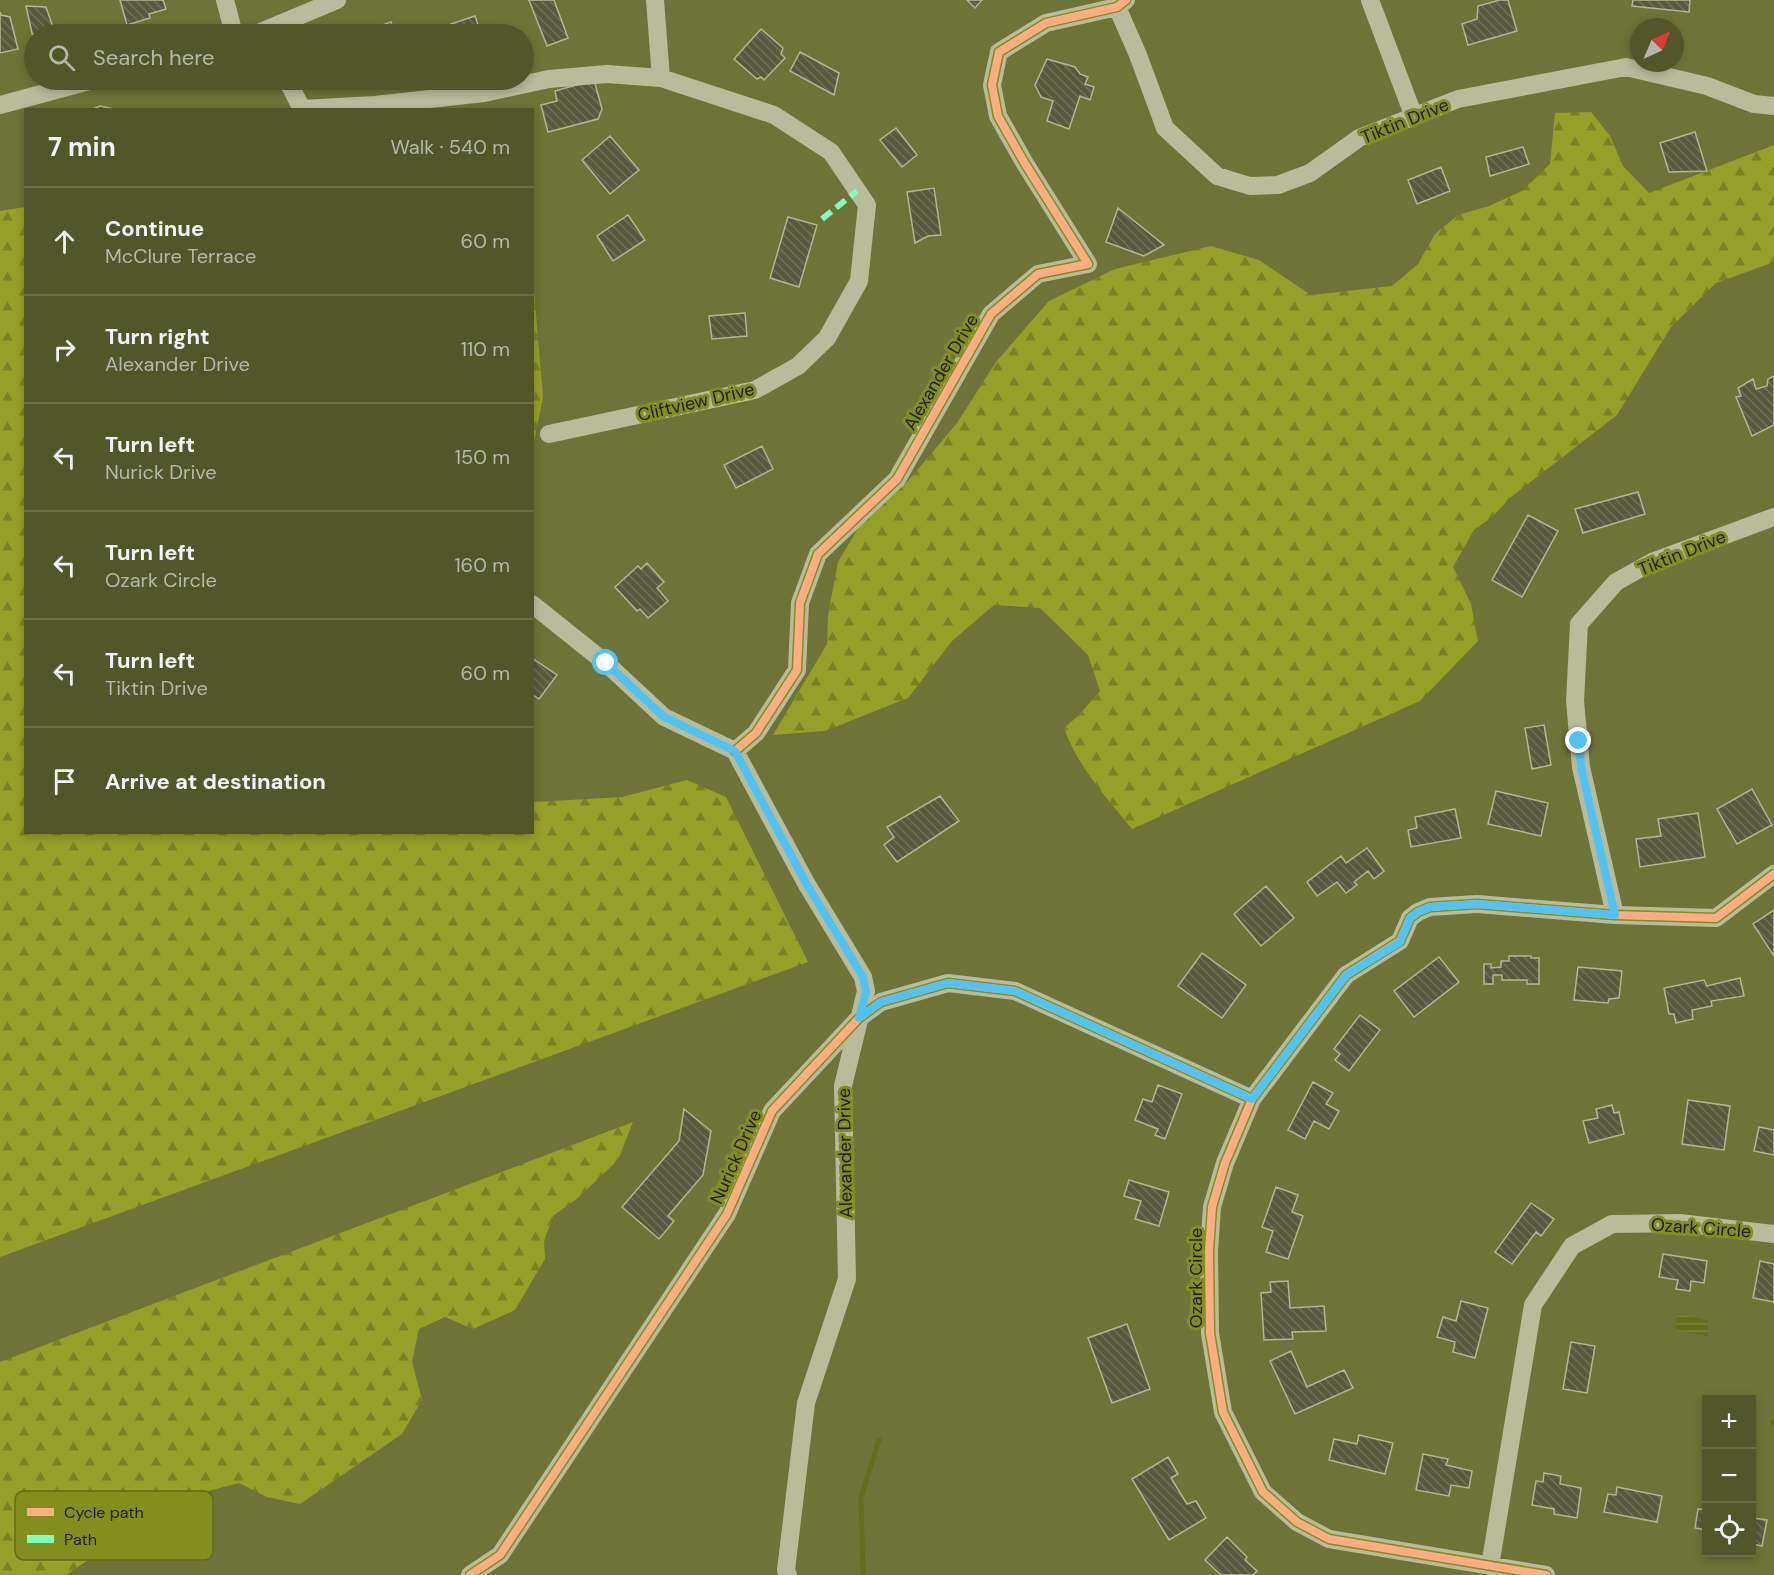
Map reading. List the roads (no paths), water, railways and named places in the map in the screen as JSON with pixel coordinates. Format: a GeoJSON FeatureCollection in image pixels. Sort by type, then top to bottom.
{"type":"FeatureCollection","features":[{"type":"Feature","properties":{"kind":"street"},"geometry":{"type":"LineString","coordinates":[[225,0],[231,24]]}},
{"type":"Feature","properties":{"kind":"street"},"geometry":{"type":"LineString","coordinates":[[280,24],[337,0]]}},
{"type":"Feature","properties":{"kind":"street"},"geometry":{"type":"LineString","coordinates":[[655,0],[661,78]]}},
{"type":"Feature","properties":{"kind":"street"},"geometry":{"type":"LineString","coordinates":[[1370,0],[1412,109],[1413,117]]}},
{"type":"Feature","properties":{"kind":"street","name":"Tiktin Drive"},"geometry":{"type":"LineString","coordinates":[[1121,3],[1166,128],[1217,176],[1250,186],[1278,185],[1310,173],[1359,138],[1458,99],[1626,67],[1707,86],[1754,104],[1774,106]]}},
{"type":"Feature","properties":{"kind":"street","name":"Alexander Drive"},"geometry":{"type":"LineString","coordinates":[[788,1575],[786,1570],[806,1403],[847,1279],[843,1086],[866,992],[863,977],[806,883],[735,751],[756,733],[797,670],[800,603],[818,554],[897,479],[991,314],[1038,274],[1088,264],[998,116],[992,85],[999,52],[1046,23],[1121,3]]}},
{"type":"Feature","properties":{"kind":"street","name":"Cliftview Drive"},"geometry":{"type":"LineString","coordinates":[[534,82],[607,74],[661,78],[774,115],[831,152],[867,205],[859,281],[827,338],[798,366],[755,390],[549,435]]}},
{"type":"Feature","properties":{"kind":"street"},"geometry":{"type":"LineString","coordinates":[[0,105],[56,90]]}},
{"type":"Feature","properties":{"kind":"street","name":"Cliftview Drive"},"geometry":{"type":"LineString","coordinates":[[292,90],[301,108]]}},
{"type":"Feature","properties":{"kind":"street","name":"Cliftview Drive"},"geometry":{"type":"LineString","coordinates":[[320,108],[375,105],[498,90]]}},
{"type":"Feature","properties":{"kind":"street","name":"Tiktin Drive"},"geometry":{"type":"LineString","coordinates":[[1615,915],[1581,767],[1575,701],[1579,624],[1616,582],[1652,562],[1774,517]]}},
{"type":"Feature","properties":{"kind":"street"},"geometry":{"type":"LineString","coordinates":[[534,606],[606,663],[664,717],[735,751]]}},
{"type":"Feature","properties":{"kind":"street","name":"Ozark Circle"},"geometry":{"type":"LineString","coordinates":[[1546,1575],[1329,1539],[1297,1522],[1263,1492],[1223,1412],[1210,1333],[1209,1251],[1212,1207],[1225,1163],[1252,1099],[1346,975],[1400,942],[1410,918],[1418,912],[1430,907],[1478,904],[1615,915],[1716,918],[1774,874]]}},
{"type":"Feature","properties":{"kind":"street","name":"Nurick Drive"},"geometry":{"type":"LineString","coordinates":[[470,1575],[500,1555],[727,1214],[772,1111],[859,1018],[881,1002],[948,983],[1015,991],[1252,1099]]}},
{"type":"Feature","properties":{"kind":"street","name":"Ozark Circle"},"geometry":{"type":"LineString","coordinates":[[1490,1566],[1533,1305],[1572,1246],[1612,1224],[1680,1223],[1774,1234]]}},
{"type":"Feature","properties":{"kind":"waterway"},"geometry":{"type":"LineString","coordinates":[[863,1575],[861,1497],[879,1440]]}}]}
